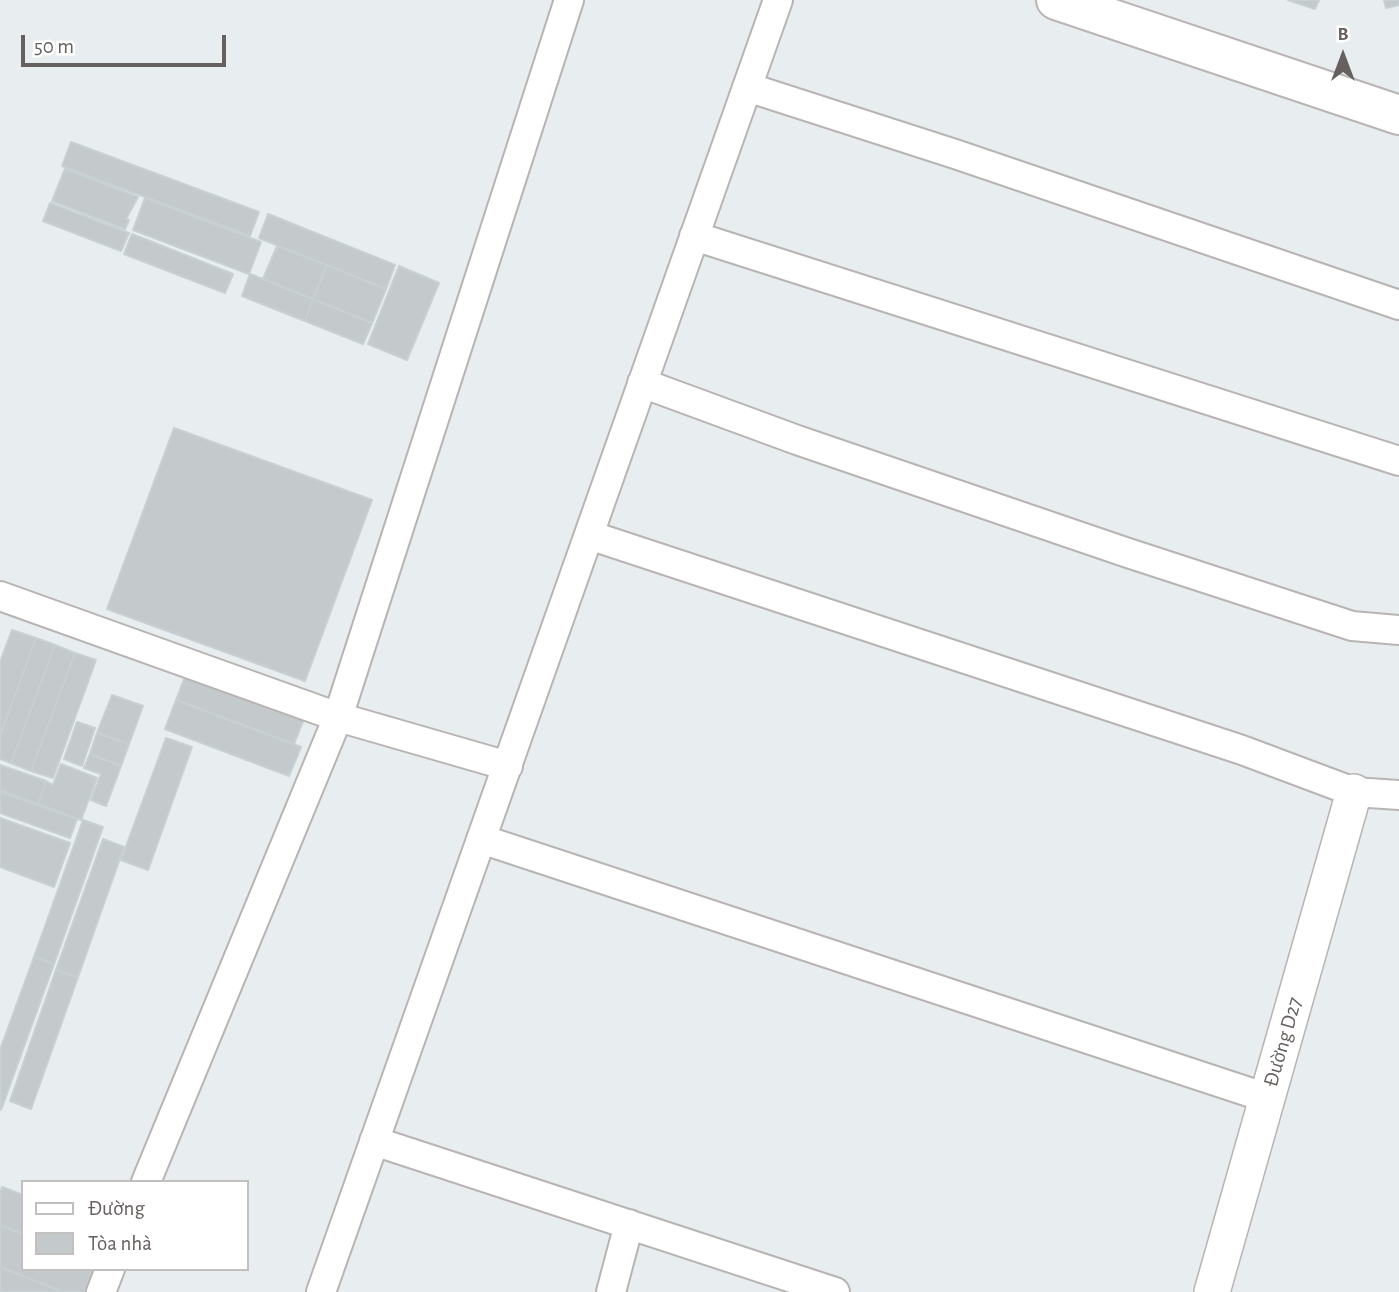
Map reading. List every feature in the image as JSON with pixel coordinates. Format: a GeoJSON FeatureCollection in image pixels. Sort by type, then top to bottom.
{"type":"FeatureCollection","features":[{"type":"Feature","properties":{"kind":"main road"},"geometry":{"type":"LineString","coordinates":[[1056,0],[1399,115]]}},
{"type":"Feature","properties":{"kind":"street"},"geometry":{"type":"LineString","coordinates":[[147,1180],[338,717],[569,0]]}},
{"type":"Feature","properties":{"kind":"street"},"geometry":{"type":"LineString","coordinates":[[321,1292],[778,0]]}},
{"type":"Feature","properties":{"kind":"street"},"geometry":{"type":"LineString","coordinates":[[747,87],[1399,305]]}},
{"type":"Feature","properties":{"kind":"street"},"geometry":{"type":"LineString","coordinates":[[694,236],[1399,461]]}},
{"type":"Feature","properties":{"kind":"street"},"geometry":{"type":"LineString","coordinates":[[642,383],[797,440],[1138,556],[1352,626],[1399,631]]}},
{"type":"Feature","properties":{"kind":"street"},"geometry":{"type":"LineString","coordinates":[[589,535],[1242,750],[1354,792],[1399,795]]}},
{"type":"Feature","properties":{"kind":"street"},"geometry":{"type":"LineString","coordinates":[[0,596],[338,717],[508,766]]}},
{"type":"Feature","properties":{"kind":"street","name":"Đường D27"},"geometry":{"type":"LineString","coordinates":[[1212,1292],[1354,792]]}},
{"type":"Feature","properties":{"kind":"street"},"geometry":{"type":"LineString","coordinates":[[481,839],[1267,1098]]}},
{"type":"Feature","properties":{"kind":"street"},"geometry":{"type":"LineString","coordinates":[[374,1141],[835,1292]]}},
{"type":"Feature","properties":{"kind":"street"},"geometry":{"type":"LineString","coordinates":[[611,1292],[629,1224]]}},
{"type":"Feature","properties":{"kind":"street"},"geometry":{"type":"LineString","coordinates":[[100,1292],[109,1271]]}},
{"type":"Feature","properties":{"kind":"building"},"geometry":{"type":"Polygon","coordinates":[[[1288,0],[1319,0],[1315,9],[1288,0]]]}},
{"type":"Feature","properties":{"kind":"building"},"geometry":{"type":"Polygon","coordinates":[[[1384,0],[1399,0],[1399,5],[1386,8],[1384,0]]]}},
{"type":"Feature","properties":{"kind":"building"},"geometry":{"type":"Polygon","coordinates":[[[71,142],[259,212],[250,236],[62,166],[71,142]]]}},
{"type":"Feature","properties":{"kind":"building"},"geometry":{"type":"Polygon","coordinates":[[[65,169],[138,197],[126,219],[129,220],[125,229],[52,201],[65,169]]]}},
{"type":"Feature","properties":{"kind":"building"},"geometry":{"type":"Polygon","coordinates":[[[145,198],[261,242],[249,274],[133,230],[145,198]]]}},
{"type":"Feature","properties":{"kind":"building"},"geometry":{"type":"Polygon","coordinates":[[[50,203],[129,233],[121,251],[43,221],[50,203]]]}},
{"type":"Feature","properties":{"kind":"building"},"geometry":{"type":"Polygon","coordinates":[[[268,214],[395,265],[386,289],[259,238],[268,214]]]}},
{"type":"Feature","properties":{"kind":"building"},"geometry":{"type":"Polygon","coordinates":[[[132,234],[233,274],[225,293],[124,254],[132,234]]]}},
{"type":"Feature","properties":{"kind":"building"},"geometry":{"type":"Polygon","coordinates":[[[277,246],[327,265],[313,299],[263,279],[277,246]]]}},
{"type":"Feature","properties":{"kind":"building"},"geometry":{"type":"Polygon","coordinates":[[[327,265],[386,289],[372,323],[313,299],[327,265]]]}},
{"type":"Feature","properties":{"kind":"building"},"geometry":{"type":"Polygon","coordinates":[[[399,266],[439,283],[407,360],[368,344],[399,266]]]}},
{"type":"Feature","properties":{"kind":"building"},"geometry":{"type":"Polygon","coordinates":[[[250,274],[313,299],[305,321],[242,296],[250,274]]]}},
{"type":"Feature","properties":{"kind":"building"},"geometry":{"type":"Polygon","coordinates":[[[313,299],[372,323],[363,344],[305,321],[313,299]]]}},
{"type":"Feature","properties":{"kind":"building"},"geometry":{"type":"Polygon","coordinates":[[[174,428],[372,500],[305,681],[107,609],[174,428]]]}},
{"type":"Feature","properties":{"kind":"building"},"geometry":{"type":"Polygon","coordinates":[[[12,630],[36,638],[0,736],[0,662],[12,630]]]}},
{"type":"Feature","properties":{"kind":"building"},"geometry":{"type":"Polygon","coordinates":[[[36,638],[55,645],[11,763],[0,759],[0,736],[36,638]]]}},
{"type":"Feature","properties":{"kind":"building"},"geometry":{"type":"Polygon","coordinates":[[[55,645],[75,653],[31,771],[11,763],[55,645]]]}},
{"type":"Feature","properties":{"kind":"building"},"geometry":{"type":"Polygon","coordinates":[[[75,653],[96,660],[53,778],[31,771],[75,653]]]}},
{"type":"Feature","properties":{"kind":"building"},"geometry":{"type":"Polygon","coordinates":[[[186,674],[304,719],[294,744],[176,700],[186,674]]]}},
{"type":"Feature","properties":{"kind":"building"},"geometry":{"type":"Polygon","coordinates":[[[112,695],[143,706],[129,744],[97,733],[112,695]]]}},
{"type":"Feature","properties":{"kind":"building"},"geometry":{"type":"Polygon","coordinates":[[[176,700],[301,747],[289,776],[165,729],[176,700]]]}},
{"type":"Feature","properties":{"kind":"building"},"geometry":{"type":"Polygon","coordinates":[[[77,722],[95,728],[82,766],[64,759],[77,722]]]}},
{"type":"Feature","properties":{"kind":"building"},"geometry":{"type":"Polygon","coordinates":[[[97,733],[129,744],[121,766],[90,754],[97,733]]]}},
{"type":"Feature","properties":{"kind":"building"},"geometry":{"type":"Polygon","coordinates":[[[166,738],[192,747],[148,870],[121,860],[166,738]]]}},
{"type":"Feature","properties":{"kind":"building"},"geometry":{"type":"Polygon","coordinates":[[[90,754],[121,766],[106,806],[91,800],[101,774],[84,768],[90,754]]]}},
{"type":"Feature","properties":{"kind":"building"},"geometry":{"type":"Polygon","coordinates":[[[61,764],[97,778],[81,820],[38,804],[46,781],[53,785],[61,764]]]}},
{"type":"Feature","properties":{"kind":"building"},"geometry":{"type":"Polygon","coordinates":[[[0,765],[46,781],[38,804],[0,790],[0,765]]]}},
{"type":"Feature","properties":{"kind":"building"},"geometry":{"type":"Polygon","coordinates":[[[0,792],[77,819],[70,838],[0,813],[0,792]]]}},
{"type":"Feature","properties":{"kind":"building"},"geometry":{"type":"Polygon","coordinates":[[[0,818],[70,843],[54,887],[0,867],[0,818]]]}},
{"type":"Feature","properties":{"kind":"building"},"geometry":{"type":"Polygon","coordinates":[[[83,820],[103,827],[54,964],[34,957],[83,820]]]}},
{"type":"Feature","properties":{"kind":"building"},"geometry":{"type":"Polygon","coordinates":[[[103,839],[124,847],[78,977],[56,970],[103,839]]]}},
{"type":"Feature","properties":{"kind":"building"},"geometry":{"type":"Polygon","coordinates":[[[34,957],[54,964],[1,1110],[0,1050],[34,957]]]}},
{"type":"Feature","properties":{"kind":"building"},"geometry":{"type":"Polygon","coordinates":[[[56,970],[78,977],[31,1109],[10,1101],[56,970]]]}},
{"type":"Feature","properties":{"kind":"building"},"geometry":{"type":"Polygon","coordinates":[[[2,1187],[21,1194],[21,1233],[0,1225],[2,1187]]]}},
{"type":"Feature","properties":{"kind":"building"},"geometry":{"type":"Polygon","coordinates":[[[0,1225],[21,1233],[21,1271],[92,1271],[84,1292],[63,1292],[0,1267],[0,1225]]]}},
{"type":"Feature","properties":{"kind":"building"},"geometry":{"type":"Polygon","coordinates":[[[0,1267],[63,1292],[0,1292],[0,1267]]]}}]}
